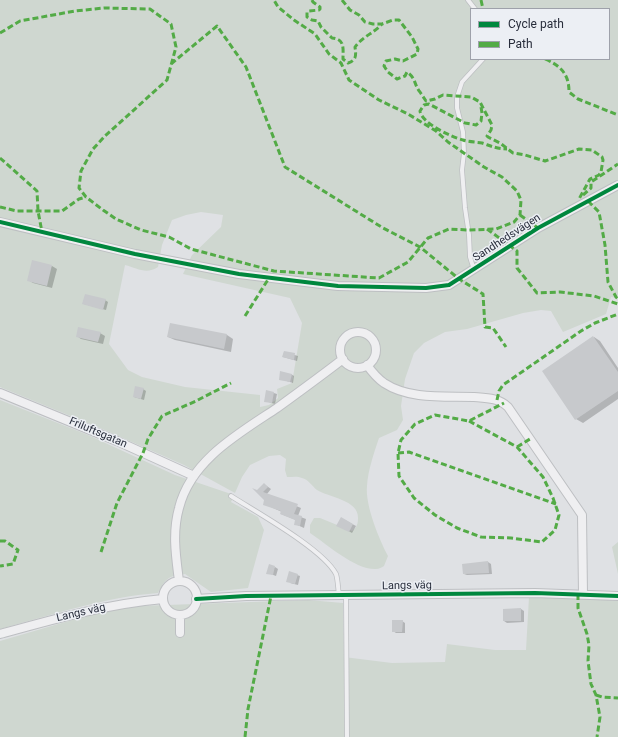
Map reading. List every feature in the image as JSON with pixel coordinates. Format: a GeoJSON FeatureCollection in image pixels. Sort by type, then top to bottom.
{"type":"FeatureCollection","features":[{"type":"Feature","properties":{"kind":"street","name":"Sandhedsvägen"},"geometry":{"type":"LineString","coordinates":[[0,222],[134,254],[238,274],[338,286],[426,288],[449,285],[538,228],[618,185]]}},
{"type":"Feature","properties":{"kind":"street"},"geometry":{"type":"LineString","coordinates":[[352,333],[364,333],[373,340],[376,348],[373,359],[367,365],[362,367],[354,367],[343,359],[341,348],[345,338],[352,333]]}},
{"type":"Feature","properties":{"kind":"street"},"geometry":{"type":"LineString","coordinates":[[179,581],[175,549],[175,524],[182,499],[194,476],[201,467],[223,446],[343,359]]}},
{"type":"Feature","properties":{"kind":"street"},"geometry":{"type":"LineString","coordinates":[[367,365],[384,383],[401,391],[422,395],[491,398],[504,403],[508,407],[582,515],[583,594]]}},
{"type":"Feature","properties":{"kind":"street","name":"Friluftsgatan"},"geometry":{"type":"LineString","coordinates":[[0,394],[110,438],[194,476]]}},
{"type":"Feature","properties":{"kind":"street"},"geometry":{"type":"LineString","coordinates":[[179,581],[192,586],[195,591],[196,599],[192,609],[187,613],[180,615],[168,611],[164,605],[163,599],[166,588],[179,581]]}},
{"type":"Feature","properties":{"kind":"street","name":"Langs väg"},"geometry":{"type":"LineString","coordinates":[[196,599],[246,596],[583,594],[618,596]]}},
{"type":"Feature","properties":{"kind":"street","name":"Langs väg"},"geometry":{"type":"LineString","coordinates":[[0,634],[58,617],[101,607],[133,601],[163,599]]}},
{"type":"Feature","properties":{"kind":"street"},"geometry":{"type":"LineString","coordinates":[[180,615],[180,633]]}},
{"type":"Feature","properties":{"kind":"lane"},"geometry":{"type":"LineString","coordinates":[[468,0],[474,8]]}},
{"type":"Feature","properties":{"kind":"lane"},"geometry":{"type":"LineString","coordinates":[[474,270],[470,257],[469,235],[465,208],[462,170],[464,152],[463,132],[457,108],[457,97],[462,82],[482,60]]}},
{"type":"Feature","properties":{"kind":"lane"},"geometry":{"type":"LineString","coordinates":[[231,496],[286,531],[320,556],[330,566],[336,575],[342,596],[347,737]]}},
{"type":"Feature","properties":{"kind":"shaded area"},"geometry":{"type":"Polygon","coordinates":[[[0,0],[618,0],[618,298],[611,297],[606,314],[563,332],[551,311],[541,310],[523,313],[467,329],[445,332],[424,343],[414,353],[405,379],[401,406],[403,420],[397,430],[379,438],[367,486],[370,512],[388,556],[384,566],[376,569],[368,568],[350,561],[310,533],[310,525],[314,518],[320,518],[352,531],[357,524],[357,512],[354,507],[348,503],[317,490],[308,481],[300,477],[287,477],[285,470],[286,459],[280,455],[269,456],[250,465],[242,477],[235,493],[184,465],[107,431],[0,387],[0,0]],[[201,212],[172,220],[162,245],[158,267],[145,271],[125,265],[109,344],[128,370],[142,377],[185,387],[260,395],[260,407],[269,405],[278,398],[277,389],[292,383],[302,323],[290,298],[183,274],[192,255],[221,227],[223,215],[201,212]]]}},
{"type":"Feature","properties":{"kind":"shaded area"},"geometry":{"type":"Polygon","coordinates":[[[0,400],[88,435],[175,475],[234,495],[231,502],[258,517],[264,530],[248,588],[211,592],[185,574],[168,579],[158,593],[98,602],[0,629],[0,400]]]}},
{"type":"Feature","properties":{"kind":"shaded area"},"geometry":{"type":"Polygon","coordinates":[[[618,542],[618,574],[612,547],[618,542]]]}},
{"type":"Feature","properties":{"kind":"shaded area"},"geometry":{"type":"Polygon","coordinates":[[[529,597],[578,597],[618,601],[618,737],[0,737],[0,641],[96,613],[138,606],[308,600],[343,603],[344,657],[392,663],[445,662],[447,644],[495,650],[526,650],[529,597]]]}},
{"type":"Feature","properties":{"kind":"building"},"geometry":{"type":"Polygon","coordinates":[[[32,260],[52,265],[47,286],[27,281],[32,260]]]}},
{"type":"Feature","properties":{"kind":"building"},"geometry":{"type":"Polygon","coordinates":[[[85,294],[106,299],[103,310],[82,304],[85,294]]]}},
{"type":"Feature","properties":{"kind":"building"},"geometry":{"type":"Polygon","coordinates":[[[170,323],[227,334],[224,349],[167,337],[170,323]]]}},
{"type":"Feature","properties":{"kind":"building"},"geometry":{"type":"Polygon","coordinates":[[[78,327],[101,332],[98,342],[76,337],[78,327]]]}},
{"type":"Feature","properties":{"kind":"building"},"geometry":{"type":"Polygon","coordinates":[[[593,336],[618,372],[618,391],[575,420],[542,371],[593,336]]]}},
{"type":"Feature","properties":{"kind":"building"},"geometry":{"type":"Polygon","coordinates":[[[284,351],[295,353],[294,360],[282,357],[284,351]]]}},
{"type":"Feature","properties":{"kind":"building"},"geometry":{"type":"Polygon","coordinates":[[[280,371],[292,374],[290,382],[279,380],[280,371]]]}},
{"type":"Feature","properties":{"kind":"building"},"geometry":{"type":"Polygon","coordinates":[[[135,386],[144,388],[141,399],[133,397],[135,386]]]}},
{"type":"Feature","properties":{"kind":"building"},"geometry":{"type":"Polygon","coordinates":[[[266,390],[274,392],[272,403],[264,402],[266,390]]]}},
{"type":"Feature","properties":{"kind":"building"},"geometry":{"type":"Polygon","coordinates":[[[264,483],[268,487],[263,492],[298,504],[294,514],[302,516],[300,526],[294,525],[295,520],[280,514],[281,511],[263,505],[264,500],[252,488],[257,490],[264,483]]]}},
{"type":"Feature","properties":{"kind":"building"},"geometry":{"type":"Polygon","coordinates":[[[341,517],[353,524],[349,532],[336,526],[341,517]]]}},
{"type":"Feature","properties":{"kind":"building"},"geometry":{"type":"Polygon","coordinates":[[[488,561],[489,573],[463,574],[462,564],[488,561]]]}},
{"type":"Feature","properties":{"kind":"building"},"geometry":{"type":"Polygon","coordinates":[[[269,564],[275,566],[273,575],[266,574],[269,564]]]}},
{"type":"Feature","properties":{"kind":"building"},"geometry":{"type":"Polygon","coordinates":[[[289,571],[298,574],[295,584],[286,582],[289,571]]]}},
{"type":"Feature","properties":{"kind":"building"},"geometry":{"type":"Polygon","coordinates":[[[521,608],[521,621],[503,621],[503,609],[521,608]]]}},
{"type":"Feature","properties":{"kind":"building"},"geometry":{"type":"Polygon","coordinates":[[[392,620],[403,620],[402,632],[392,632],[392,620]]]}},
{"type":"Feature","properties":{"kind":"marked path"},"geometry":{"type":"LineString","coordinates":[[0,33],[20,21],[75,11],[104,8],[150,9],[171,24],[176,47],[167,80],[105,136],[93,149],[81,171],[79,188],[86,197],[116,219],[141,230],[169,237],[191,249],[274,271],[379,278],[408,262],[428,238],[449,229],[496,229],[514,222],[520,215],[521,200],[517,191],[502,177],[484,167],[448,142],[436,131],[408,114],[379,100],[349,80],[341,63],[329,54],[315,34],[278,7],[274,0]]}},
{"type":"Feature","properties":{"kind":"marked path"},"geometry":{"type":"LineString","coordinates":[[312,0],[320,7],[320,9],[307,12],[307,17],[318,21],[321,27],[332,38],[341,42],[343,48],[343,59],[348,63],[351,62],[356,55],[355,47],[382,24]]}},
{"type":"Feature","properties":{"kind":"marked path"},"geometry":{"type":"LineString","coordinates":[[342,0],[350,10],[359,15],[365,22],[382,24],[393,20],[399,20],[412,37],[418,49],[417,54],[403,61],[395,59],[386,61],[384,66],[388,72],[397,79],[405,76],[407,72],[410,74],[426,101],[443,95],[471,97],[480,102],[492,125],[487,136],[500,143],[513,153],[545,161],[579,149],[592,150],[602,157],[601,172],[599,175],[590,179],[579,199]]}},
{"type":"Feature","properties":{"kind":"marked path"},"geometry":{"type":"LineString","coordinates":[[481,0],[483,8]]}},
{"type":"Feature","properties":{"kind":"marked path"},"geometry":{"type":"LineString","coordinates":[[171,64],[217,26],[246,67],[285,167],[383,228],[420,247],[459,279],[483,294],[485,327],[493,328],[506,347]]}},
{"type":"Feature","properties":{"kind":"marked path"},"geometry":{"type":"LineString","coordinates":[[547,60],[563,71],[568,80],[569,92],[578,99],[618,115]]}},
{"type":"Feature","properties":{"kind":"marked path"},"geometry":{"type":"LineString","coordinates":[[481,107],[481,121],[476,125],[465,123],[429,104],[424,105],[420,111],[426,121],[452,136],[465,141],[482,143],[497,148],[507,149]]}},
{"type":"Feature","properties":{"kind":"marked path"},"geometry":{"type":"LineString","coordinates":[[0,158],[37,191],[38,211],[42,232]]}},
{"type":"Feature","properties":{"kind":"marked path"},"geometry":{"type":"LineString","coordinates":[[583,195],[591,188],[591,182],[618,164]]}},
{"type":"Feature","properties":{"kind":"marked path"},"geometry":{"type":"LineString","coordinates":[[0,207],[17,211],[62,211],[79,199],[86,197]]}},
{"type":"Feature","properties":{"kind":"marked path"},"geometry":{"type":"LineString","coordinates":[[588,201],[599,212],[605,245],[608,282],[618,299]]}},
{"type":"Feature","properties":{"kind":"marked path"},"geometry":{"type":"LineString","coordinates":[[520,215],[538,228]]}},
{"type":"Feature","properties":{"kind":"marked path"},"geometry":{"type":"LineString","coordinates":[[487,229],[517,251],[517,268],[537,293],[560,292],[594,296],[618,304]]}},
{"type":"Feature","properties":{"kind":"marked path"},"geometry":{"type":"LineString","coordinates":[[245,316],[269,278]]}},
{"type":"Feature","properties":{"kind":"marked path"},"geometry":{"type":"LineString","coordinates":[[497,400],[499,391],[503,385],[581,331],[595,323],[618,314]]}},
{"type":"Feature","properties":{"kind":"marked path"},"geometry":{"type":"LineString","coordinates":[[101,552],[117,503],[143,453],[148,439],[162,416],[231,383]]}},
{"type":"Feature","properties":{"kind":"marked path"},"geometry":{"type":"LineString","coordinates":[[469,421],[517,447],[543,477],[559,515],[555,530],[542,542],[511,538],[481,537],[457,528],[435,515],[414,498],[399,476],[398,453],[401,440],[415,424],[435,415],[469,421],[504,403]]}},
{"type":"Feature","properties":{"kind":"marked path"},"geometry":{"type":"LineString","coordinates":[[517,447],[530,439]]}},
{"type":"Feature","properties":{"kind":"marked path"},"geometry":{"type":"LineString","coordinates":[[398,453],[409,452],[556,504]]}},
{"type":"Feature","properties":{"kind":"marked path"},"geometry":{"type":"LineString","coordinates":[[0,541],[5,541],[18,550],[13,564],[0,566]]}},
{"type":"Feature","properties":{"kind":"marked path"},"geometry":{"type":"LineString","coordinates":[[578,594],[578,608],[587,634],[589,645],[588,661],[591,684],[596,695],[600,717],[597,737]]}},
{"type":"Feature","properties":{"kind":"marked path"},"geometry":{"type":"LineString","coordinates":[[245,737],[248,709],[271,596]]}},
{"type":"Feature","properties":{"kind":"marked path"},"geometry":{"type":"LineString","coordinates":[[596,695],[618,698]]}},
{"type":"Feature","properties":{"kind":"cycle path"},"geometry":{"type":"LineString","coordinates":[[0,222],[135,254],[239,274],[338,286],[426,288],[449,285],[538,228],[618,185]]}},
{"type":"Feature","properties":{"kind":"cycle path"},"geometry":{"type":"LineString","coordinates":[[196,599],[246,596],[535,593],[618,596]]}}]}
